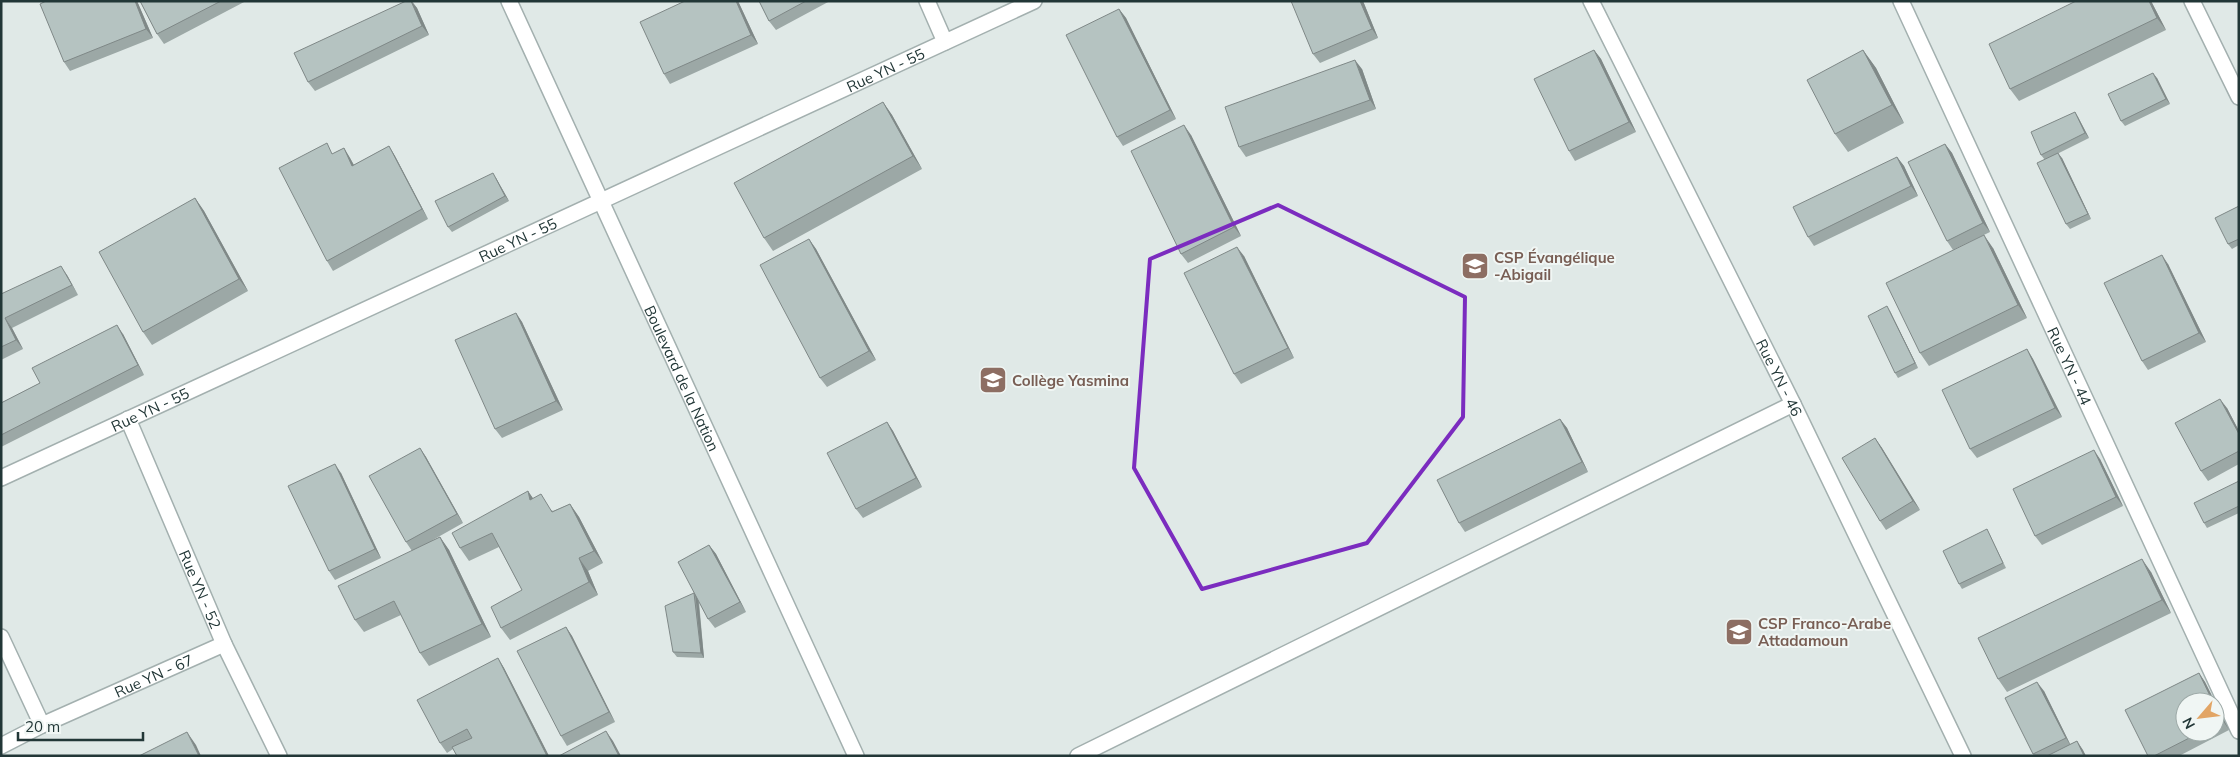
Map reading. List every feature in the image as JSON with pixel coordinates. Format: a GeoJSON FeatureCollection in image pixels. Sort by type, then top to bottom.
{"type":"FeatureCollection","features":[{"type":"Feature","properties":{"kind":"street","name":"Boulevard de la Nation"},"geometry":{"type":"LineString","coordinates":[[509,1],[856,756]]}},
{"type":"Feature","properties":{"kind":"street"},"geometry":{"type":"LineString","coordinates":[[927,1],[945,42]]}},
{"type":"Feature","properties":{"kind":"street","name":"Rue YN - 55"},"geometry":{"type":"LineString","coordinates":[[1,478],[1034,1]]}},
{"type":"Feature","properties":{"kind":"street","name":"Rue YN - 46"},"geometry":{"type":"LineString","coordinates":[[1591,1],[1793,404],[1963,756]]}},
{"type":"Feature","properties":{"kind":"street","name":"Rue YN - 44"},"geometry":{"type":"LineString","coordinates":[[1901,1],[2239,731]]}},
{"type":"Feature","properties":{"kind":"street"},"geometry":{"type":"LineString","coordinates":[[2192,1],[2239,97]]}},
{"type":"Feature","properties":{"kind":"street"},"geometry":{"type":"LineString","coordinates":[[1078,756],[1793,404]]}},
{"type":"Feature","properties":{"kind":"street","name":"Rue YN - 52"},"geometry":{"type":"LineString","coordinates":[[128,419],[224,644],[279,756]]}},
{"type":"Feature","properties":{"kind":"street"},"geometry":{"type":"LineString","coordinates":[[1,637],[42,725]]}},
{"type":"Feature","properties":{"kind":"street","name":"Rue YN - 67"},"geometry":{"type":"LineString","coordinates":[[1,746],[42,725],[224,644]]}},
{"type":"Feature","properties":{"kind":"highlighted area"},"geometry":{"type":"Polygon","coordinates":[[[1278,205],[1465,297],[1463,417],[1367,543],[1202,589],[1134,468],[1150,259],[1278,205]]]}},
{"type":"Feature","properties":{"kind":"building"},"geometry":{"type":"Polygon","coordinates":[[[46,1],[135,1],[146,29],[64,62],[40,4],[46,1]]]}},
{"type":"Feature","properties":{"kind":"building"},"geometry":{"type":"Polygon","coordinates":[[[140,1],[221,1],[157,34],[140,1]]]}},
{"type":"Feature","properties":{"kind":"building"},"geometry":{"type":"Polygon","coordinates":[[[406,1],[411,1],[422,26],[308,82],[294,53],[406,1]]]}},
{"type":"Feature","properties":{"kind":"building"},"geometry":{"type":"Polygon","coordinates":[[[685,1],[736,1],[751,35],[664,74],[640,22],[685,1]]]}},
{"type":"Feature","properties":{"kind":"building"},"geometry":{"type":"Polygon","coordinates":[[[759,1],[806,1],[769,21],[759,1]]]}},
{"type":"Feature","properties":{"kind":"building"},"geometry":{"type":"Polygon","coordinates":[[[1291,1],[1360,1],[1372,29],[1313,54],[1291,1]]]}},
{"type":"Feature","properties":{"kind":"building"},"geometry":{"type":"Polygon","coordinates":[[[2076,1],[2149,1],[2157,18],[2010,89],[1989,44],[2076,1]]]}},
{"type":"Feature","properties":{"kind":"building"},"geometry":{"type":"Polygon","coordinates":[[[1119,9],[1170,110],[1117,137],[1066,35],[1119,9]]]}},
{"type":"Feature","properties":{"kind":"building"},"geometry":{"type":"Polygon","coordinates":[[[1594,50],[1629,122],[1569,151],[1534,79],[1594,50]]]}},
{"type":"Feature","properties":{"kind":"building"},"geometry":{"type":"Polygon","coordinates":[[[1863,50],[1892,105],[1835,134],[1807,80],[1863,50]]]}},
{"type":"Feature","properties":{"kind":"building"},"geometry":{"type":"Polygon","coordinates":[[[1355,60],[1370,100],[1239,147],[1225,107],[1355,60]]]}},
{"type":"Feature","properties":{"kind":"building"},"geometry":{"type":"Polygon","coordinates":[[[2153,73],[2166,99],[2121,121],[2108,94],[2153,73]]]}},
{"type":"Feature","properties":{"kind":"building"},"geometry":{"type":"Polygon","coordinates":[[[883,102],[913,156],[764,238],[734,183],[883,102]]]}},
{"type":"Feature","properties":{"kind":"building"},"geometry":{"type":"Polygon","coordinates":[[[2075,112],[2085,133],[2041,155],[2031,132],[2075,112]]]}},
{"type":"Feature","properties":{"kind":"building"},"geometry":{"type":"Polygon","coordinates":[[[1184,125],[1234,227],[1181,254],[1131,151],[1184,125]]]}},
{"type":"Feature","properties":{"kind":"building"},"geometry":{"type":"Polygon","coordinates":[[[327,143],[332,154],[344,148],[352,166],[389,146],[422,209],[327,261],[279,168],[327,143]]]}},
{"type":"Feature","properties":{"kind":"building"},"geometry":{"type":"Polygon","coordinates":[[[1945,144],[1983,223],[1947,241],[1908,162],[1945,144]]]}},
{"type":"Feature","properties":{"kind":"building"},"geometry":{"type":"Polygon","coordinates":[[[2058,153],[2088,214],[2066,224],[2037,163],[2058,153]]]}},
{"type":"Feature","properties":{"kind":"building"},"geometry":{"type":"Polygon","coordinates":[[[1897,157],[1911,186],[1808,237],[1793,207],[1897,157]]]}},
{"type":"Feature","properties":{"kind":"building"},"geometry":{"type":"Polygon","coordinates":[[[493,173],[505,196],[448,227],[435,201],[493,173]]]}},
{"type":"Feature","properties":{"kind":"building"},"geometry":{"type":"Polygon","coordinates":[[[195,198],[239,279],[143,332],[99,252],[195,198]]]}},
{"type":"Feature","properties":{"kind":"building"},"geometry":{"type":"Polygon","coordinates":[[[2239,206],[2239,239],[2228,244],[2215,218],[2239,206]]]}},
{"type":"Feature","properties":{"kind":"building"},"geometry":{"type":"Polygon","coordinates":[[[1984,235],[2018,305],[1920,353],[1886,283],[1984,235]]]}},
{"type":"Feature","properties":{"kind":"building"},"geometry":{"type":"Polygon","coordinates":[[[809,239],[869,351],[820,378],[760,265],[809,239]]]}},
{"type":"Feature","properties":{"kind":"building"},"geometry":{"type":"Polygon","coordinates":[[[1237,247],[1288,348],[1234,374],[1184,273],[1237,247]]]}},
{"type":"Feature","properties":{"kind":"building"},"geometry":{"type":"Polygon","coordinates":[[[2162,255],[2199,333],[2142,361],[2104,283],[2162,255]]]}},
{"type":"Feature","properties":{"kind":"building"},"geometry":{"type":"Polygon","coordinates":[[[61,266],[72,285],[5,318],[16,340],[1,347],[1,294],[61,266]]]}},
{"type":"Feature","properties":{"kind":"building"},"geometry":{"type":"Polygon","coordinates":[[[1887,306],[1915,363],[1895,373],[1868,316],[1887,306]]]}},
{"type":"Feature","properties":{"kind":"building"},"geometry":{"type":"Polygon","coordinates":[[[516,313],[556,401],[495,429],[455,340],[516,313]]]}},
{"type":"Feature","properties":{"kind":"building"},"geometry":{"type":"Polygon","coordinates":[[[117,325],[138,365],[1,435],[1,403],[40,383],[32,368],[117,325]]]}},
{"type":"Feature","properties":{"kind":"building"},"geometry":{"type":"Polygon","coordinates":[[[2027,349],[2055,408],[1970,449],[1942,390],[2027,349]]]}},
{"type":"Feature","properties":{"kind":"building"},"geometry":{"type":"Polygon","coordinates":[[[2220,399],[2239,434],[2239,451],[2201,471],[2175,423],[2220,399]]]}},
{"type":"Feature","properties":{"kind":"building"},"geometry":{"type":"Polygon","coordinates":[[[1560,419],[1582,462],[1459,523],[1437,480],[1560,419]]]}},
{"type":"Feature","properties":{"kind":"building"},"geometry":{"type":"Polygon","coordinates":[[[887,422],[916,478],[856,509],[827,453],[887,422]]]}},
{"type":"Feature","properties":{"kind":"building"},"geometry":{"type":"Polygon","coordinates":[[[1875,438],[1913,501],[1880,521],[1842,458],[1875,438]]]}},
{"type":"Feature","properties":{"kind":"building"},"geometry":{"type":"Polygon","coordinates":[[[420,448],[457,514],[406,542],[369,476],[420,448]]]}},
{"type":"Feature","properties":{"kind":"building"},"geometry":{"type":"Polygon","coordinates":[[[2094,450],[2116,497],[2035,536],[2013,489],[2094,450]]]}},
{"type":"Feature","properties":{"kind":"building"},"geometry":{"type":"Polygon","coordinates":[[[335,464],[375,549],[329,571],[288,486],[335,464]]]}},
{"type":"Feature","properties":{"kind":"building"},"geometry":{"type":"Polygon","coordinates":[[[2239,481],[2239,506],[2204,523],[2194,503],[2239,481]]]}},
{"type":"Feature","properties":{"kind":"building"},"geometry":{"type":"Polygon","coordinates":[[[528,491],[530,500],[541,494],[552,512],[570,504],[594,551],[579,558],[589,582],[501,628],[491,607],[522,590],[492,533],[460,548],[452,533],[528,491]]]}},
{"type":"Feature","properties":{"kind":"building"},"geometry":{"type":"Polygon","coordinates":[[[1987,529],[2003,563],[1959,584],[1943,551],[1987,529]]]}},
{"type":"Feature","properties":{"kind":"building"},"geometry":{"type":"Polygon","coordinates":[[[440,537],[482,624],[420,653],[394,601],[355,620],[338,586],[440,537]]]}},
{"type":"Feature","properties":{"kind":"building"},"geometry":{"type":"Polygon","coordinates":[[[709,545],[740,602],[708,619],[678,562],[709,545]]]}},
{"type":"Feature","properties":{"kind":"building"},"geometry":{"type":"Polygon","coordinates":[[[2142,559],[2162,600],[1998,679],[1978,638],[2142,559]]]}},
{"type":"Feature","properties":{"kind":"building"},"geometry":{"type":"Polygon","coordinates":[[[694,593],[701,653],[673,652],[665,606],[694,593]]]}},
{"type":"Feature","properties":{"kind":"building"},"geometry":{"type":"Polygon","coordinates":[[[566,627],[609,712],[561,736],[517,651],[566,627]]]}},
{"type":"Feature","properties":{"kind":"building"},"geometry":{"type":"Polygon","coordinates":[[[498,658],[547,756],[457,756],[452,747],[472,738],[467,729],[440,743],[417,700],[498,658]]]}},
{"type":"Feature","properties":{"kind":"building"},"geometry":{"type":"Polygon","coordinates":[[[2199,673],[2208,692],[2175,692],[2175,742],[2181,742],[2154,756],[2148,756],[2125,710],[2199,673]]]}},
{"type":"Feature","properties":{"kind":"building"},"geometry":{"type":"Polygon","coordinates":[[[2037,682],[2066,738],[2033,754],[2005,698],[2037,682]]]}},
{"type":"Feature","properties":{"kind":"building"},"geometry":{"type":"Polygon","coordinates":[[[606,731],[619,756],[559,756],[606,731]]]}},
{"type":"Feature","properties":{"kind":"building"},"geometry":{"type":"Polygon","coordinates":[[[187,732],[199,756],[139,756],[187,732]]]}},
{"type":"Feature","properties":{"kind":"building"},"geometry":{"type":"Polygon","coordinates":[[[2077,741],[2084,756],[2047,756],[2077,741]]]}},
{"type":"Feature","properties":{"kind":"place","name":"CSP Évangélique -Abigail"},"geometry":{"type":"Point","coordinates":[1475,266]}},
{"type":"Feature","properties":{"kind":"place","name":"Collège Yasmina"},"geometry":{"type":"Point","coordinates":[993,380]}},
{"type":"Feature","properties":{"kind":"place","name":"CSP Franco-Arabe Attadamoun"},"geometry":{"type":"Point","coordinates":[1739,632]}}]}
